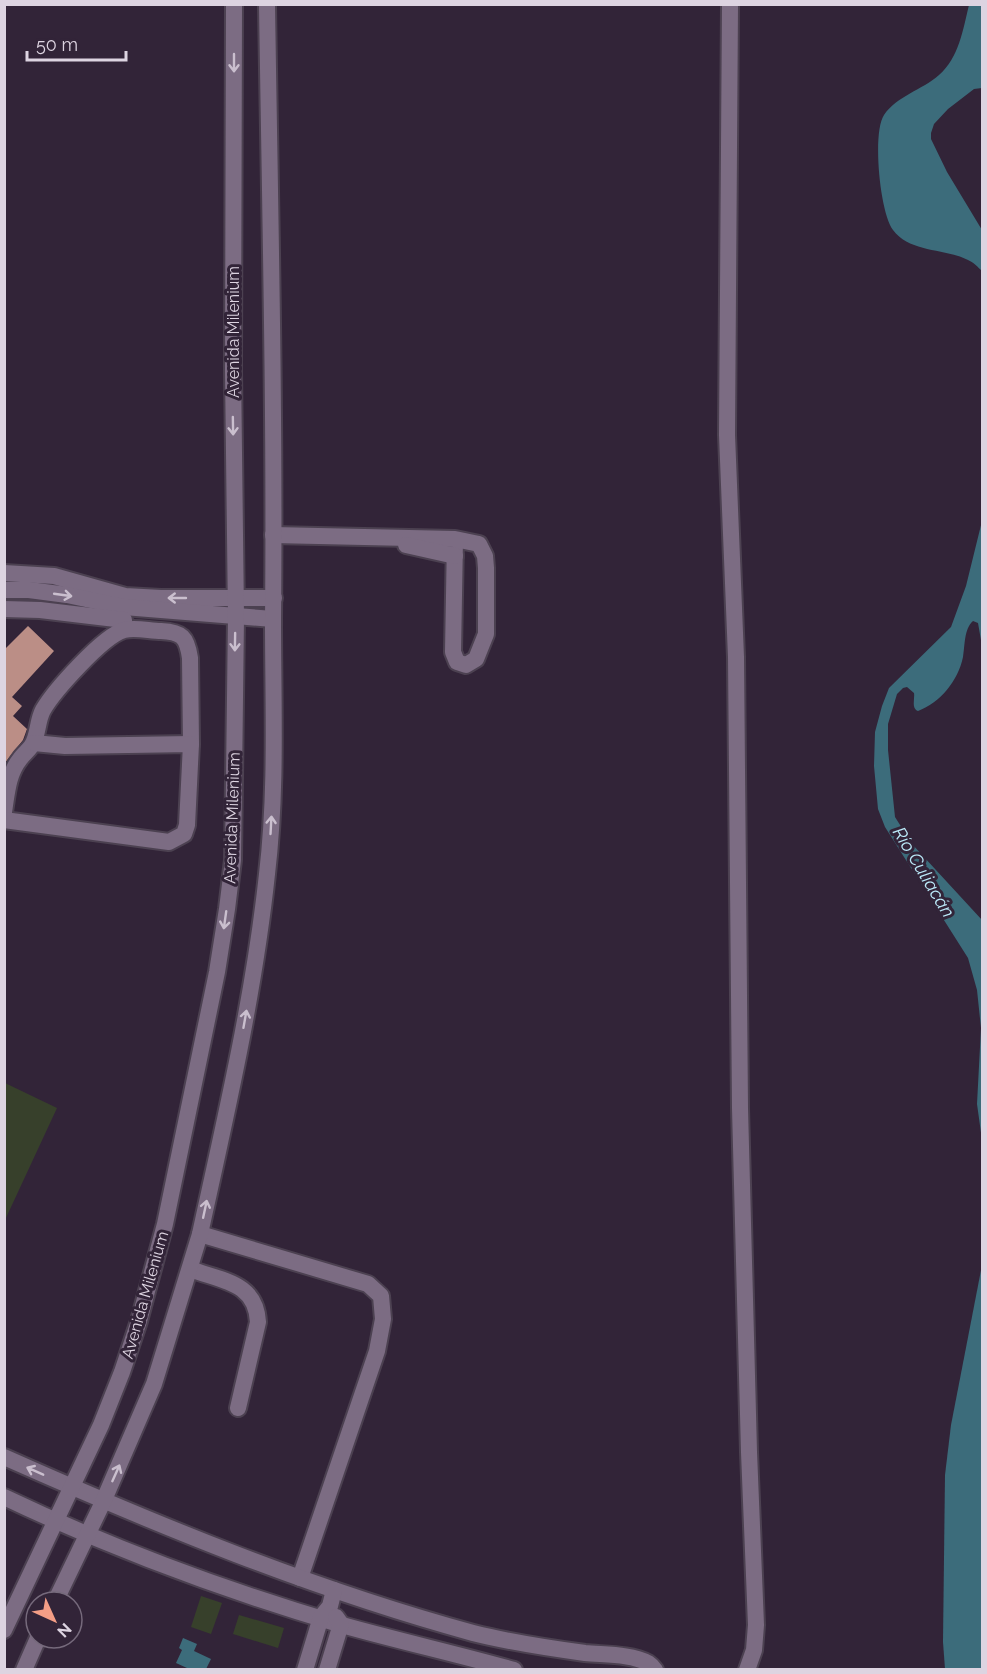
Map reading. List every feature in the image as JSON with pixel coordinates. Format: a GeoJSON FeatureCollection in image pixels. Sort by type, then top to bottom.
{"type":"FeatureCollection","features":[{"type":"Feature","properties":{"kind":"street","name":"Avenida Milenium"},"geometry":{"type":"LineString","coordinates":[[4,1630],[72,1488],[118,1383],[139,1321],[165,1224],[217,972],[233,860],[236,617],[232,370],[234,4]]}},
{"type":"Feature","properties":{"kind":"street","name":"Avenida Milenium"},"geometry":{"type":"LineString","coordinates":[[61,1590],[103,1502],[154,1384],[190,1269],[200,1234],[245,1020],[267,874],[274,739],[274,598],[267,4]]}},
{"type":"Feature","properties":{"kind":"street"},"geometry":{"type":"LineString","coordinates":[[730,4],[727,435],[736,657],[740,1108],[756,1625],[754,1650],[747,1670]]}},
{"type":"Feature","properties":{"kind":"street"},"geometry":{"type":"LineString","coordinates":[[273,535],[377,537],[455,548],[478,543],[485,556],[486,634],[476,659],[466,665],[457,662],[453,652],[455,548]]}},
{"type":"Feature","properties":{"kind":"street"},"geometry":{"type":"LineString","coordinates":[[4,573],[54,576],[124,613]]}},
{"type":"Feature","properties":{"kind":"street"},"geometry":{"type":"LineString","coordinates":[[4,590],[67,595],[180,634],[188,646],[190,658],[191,744],[187,825],[184,834],[178,839],[170,842],[4,820]]}},
{"type":"Feature","properties":{"kind":"street"},"geometry":{"type":"LineString","coordinates":[[4,812],[9,779],[19,760],[34,743],[42,712],[60,687],[105,641],[124,613],[161,598],[274,598]]}},
{"type":"Feature","properties":{"kind":"street"},"geometry":{"type":"LineString","coordinates":[[4,609],[273,619]]}},
{"type":"Feature","properties":{"kind":"street"},"geometry":{"type":"LineString","coordinates":[[34,743],[65,746],[191,744]]}},
{"type":"Feature","properties":{"kind":"street"},"geometry":{"type":"LineString","coordinates":[[200,1234],[368,1284],[381,1296],[383,1319],[377,1351],[300,1578]]}},
{"type":"Feature","properties":{"kind":"street"},"geometry":{"type":"LineString","coordinates":[[190,1269],[244,1289],[252,1297],[257,1308],[258,1322],[238,1408]]}},
{"type":"Feature","properties":{"kind":"street"},"geometry":{"type":"LineString","coordinates":[[4,1457],[103,1502],[251,1561],[355,1597],[475,1633],[573,1651],[635,1659],[650,1664],[655,1670]]}},
{"type":"Feature","properties":{"kind":"street"},"geometry":{"type":"LineString","coordinates":[[4,1497],[87,1535],[249,1596],[326,1612],[341,1624],[514,1670]]}},
{"type":"Feature","properties":{"kind":"street"},"geometry":{"type":"LineString","coordinates":[[304,1670],[334,1590]]}},
{"type":"Feature","properties":{"kind":"street"},"geometry":{"type":"LineString","coordinates":[[327,1670],[341,1624]]}},
{"type":"Feature","properties":{"kind":"street"},"geometry":{"type":"LineString","coordinates":[[24,1670],[33,1650]]}},
{"type":"Feature","properties":{"kind":"green space"},"geometry":{"type":"Polygon","coordinates":[[[5,1083],[57,1108],[5,1220],[5,1083]]]}},
{"type":"Feature","properties":{"kind":"green space"},"geometry":{"type":"Polygon","coordinates":[[[201,1596],[222,1603],[211,1634],[191,1627],[201,1596]]]}},
{"type":"Feature","properties":{"kind":"green space"},"geometry":{"type":"Polygon","coordinates":[[[239,1615],[284,1628],[278,1648],[233,1634],[239,1615]]]}},
{"type":"Feature","properties":{"kind":"water"},"geometry":{"type":"Polygon","coordinates":[[[969,5],[982,5],[982,88],[974,89],[948,109],[934,124],[931,139],[947,172],[982,230],[982,271],[972,262],[959,256],[909,243],[893,230],[884,207],[878,155],[880,124],[884,115],[889,108],[946,68],[956,52],[969,5]]]}},
{"type":"Feature","properties":{"kind":"water","name":"Río Culiacán"},"geometry":{"type":"Polygon","coordinates":[[[982,521],[982,646],[978,623],[973,621],[966,633],[961,666],[941,697],[918,711],[914,706],[914,693],[907,687],[897,694],[888,724],[888,750],[895,817],[912,844],[982,920],[982,1140],[977,1104],[981,1028],[977,990],[968,958],[885,827],[878,809],[874,766],[875,732],[889,688],[951,627],[966,586],[982,521]]]}},
{"type":"Feature","properties":{"kind":"water"},"geometry":{"type":"Polygon","coordinates":[[[982,1265],[982,1669],[945,1669],[943,1642],[945,1475],[951,1425],[982,1265]]]}},
{"type":"Feature","properties":{"kind":"water"},"geometry":{"type":"Polygon","coordinates":[[[183,1638],[197,1644],[194,1651],[211,1659],[206,1669],[187,1668],[176,1663],[182,1650],[179,1648],[183,1638]]]}},
{"type":"Feature","properties":{"kind":"building"},"geometry":{"type":"Polygon","coordinates":[[[28,626],[54,651],[12,697],[22,706],[13,716],[27,729],[23,740],[4,764],[4,650],[28,626]]]}}]}
